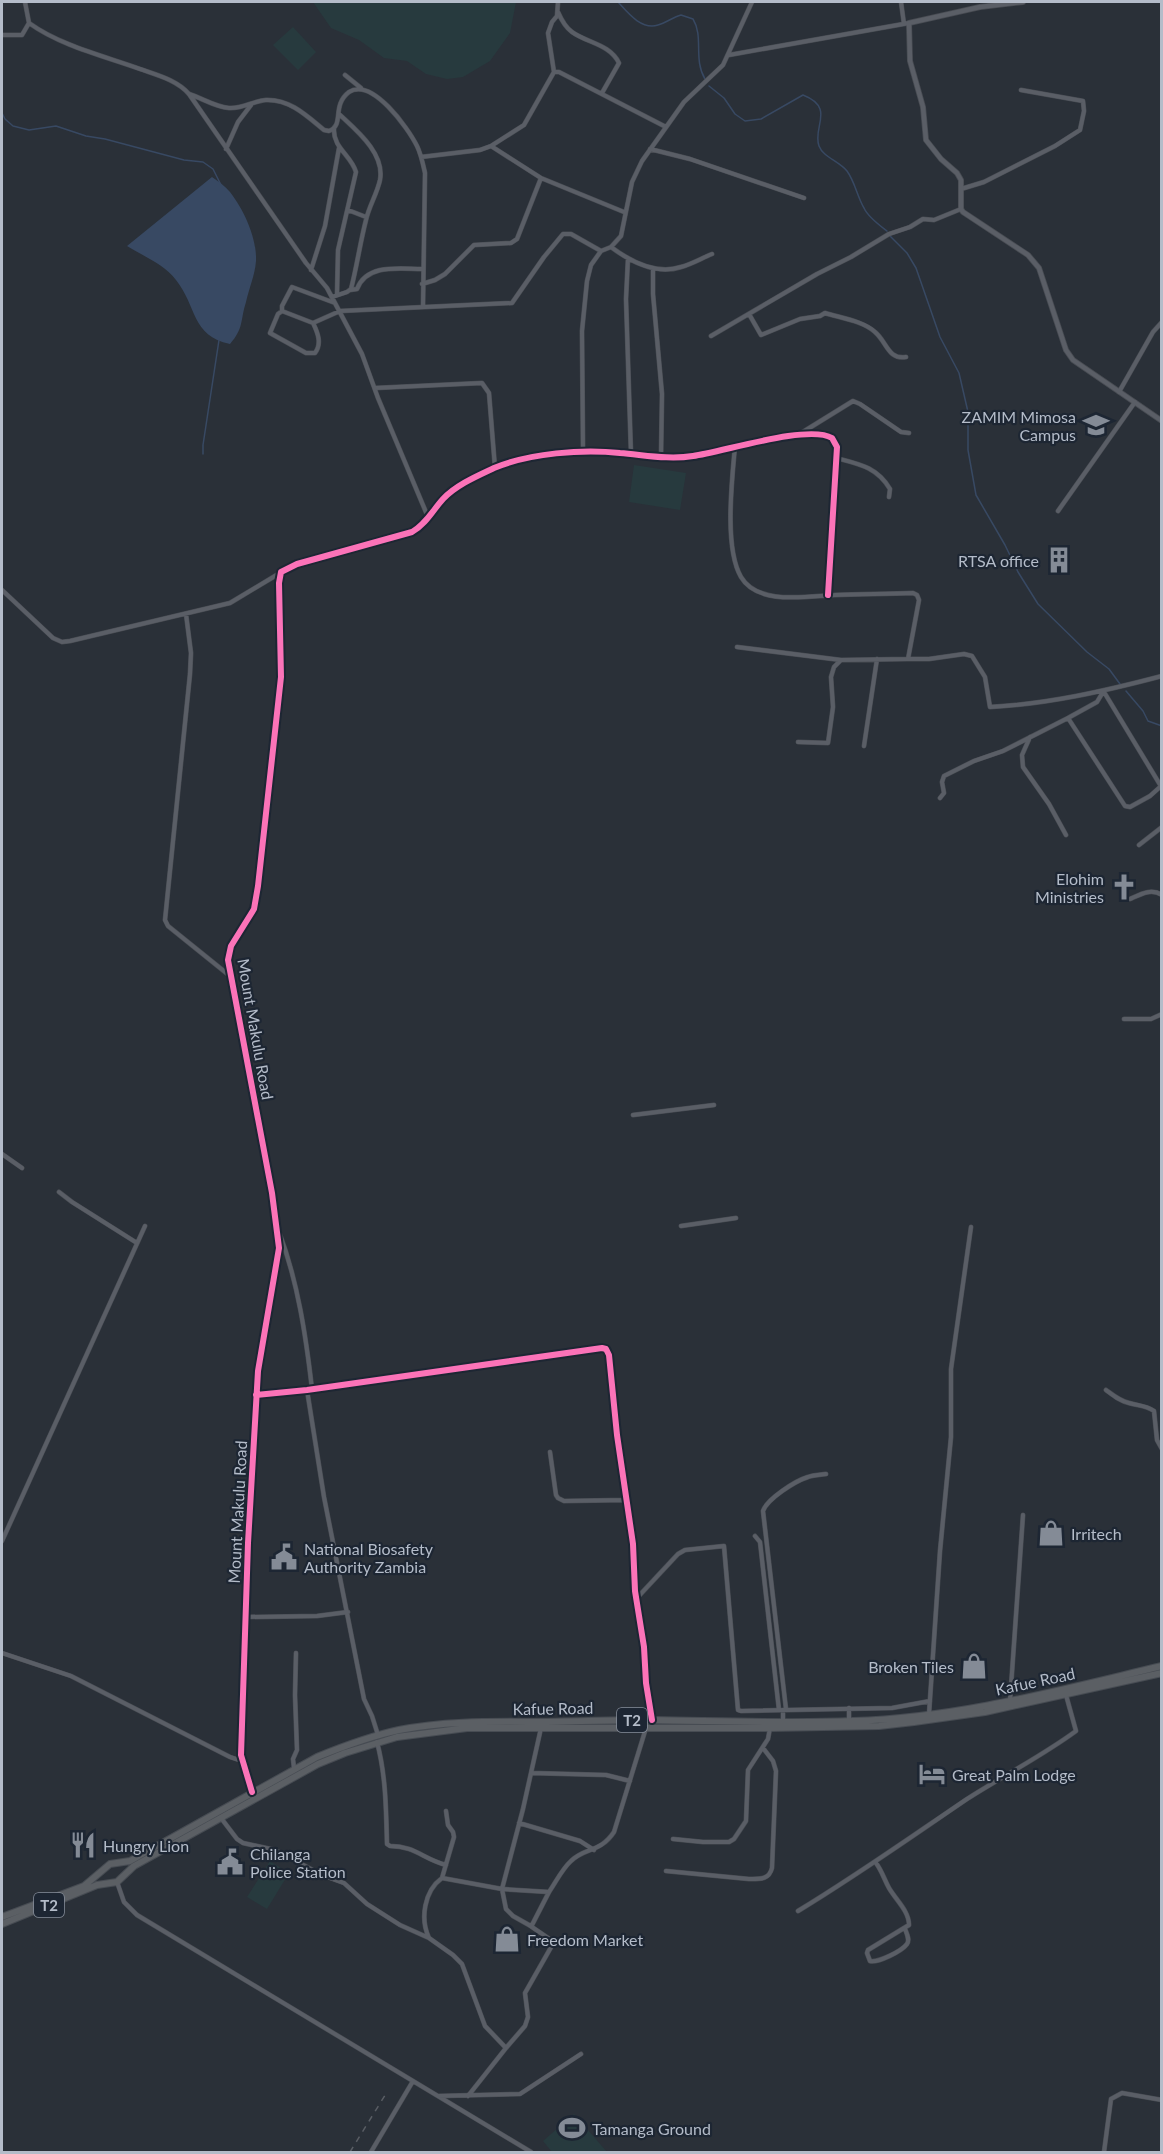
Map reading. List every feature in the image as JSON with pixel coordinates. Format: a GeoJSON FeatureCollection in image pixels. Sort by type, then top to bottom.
{"type":"FeatureCollection","features":[{"type":"Feature","properties":{"kind":"highway","name":"Kafue Road"},"geometry":{"type":"LineString","coordinates":[[117,1864],[130,1861],[294,1768],[336,1749],[421,1726],[456,1722],[849,1721],[929,1714],[1010,1701],[1161,1666]]}},
{"type":"Feature","properties":{"kind":"highway","name":"Kafue Road"},"geometry":{"type":"LineString","coordinates":[[2,1924],[97,1885],[116,1880],[134,1866],[318,1764],[378,1738],[441,1730],[541,1727],[879,1726],[985,1712],[1161,1673]]}},
{"type":"Feature","properties":{"kind":"highway"},"geometry":{"type":"LineString","coordinates":[[110,1864],[117,1864],[123,1869],[116,1880],[105,1878],[105,1868],[110,1864]]}},
{"type":"Feature","properties":{"kind":"highway","name":"T2"},"geometry":{"type":"LineString","coordinates":[[2,1917],[84,1886],[105,1868]]}},
{"type":"Feature","properties":{"kind":"street"},"geometry":{"type":"LineString","coordinates":[[2,35],[22,35],[29,24],[25,2]]}},
{"type":"Feature","properties":{"kind":"street"},"geometry":{"type":"LineString","coordinates":[[421,157],[480,150],[491,146],[524,125],[555,72],[548,33],[558,12],[558,2]]}},
{"type":"Feature","properties":{"kind":"street"},"geometry":{"type":"LineString","coordinates":[[583,450],[581,378],[583,311],[589,272],[601,251],[611,247],[622,233],[624,212],[632,182],[650,149],[684,102],[716,74],[729,55],[752,2]]}},
{"type":"Feature","properties":{"kind":"street"},"geometry":{"type":"LineString","coordinates":[[901,2],[907,23],[910,61],[923,107],[926,140],[961,180],[962,209],[968,216],[1021,250],[1034,262],[1042,275],[1066,350],[1072,360],[1161,421]]}},
{"type":"Feature","properties":{"kind":"street"},"geometry":{"type":"LineString","coordinates":[[729,55],[907,23],[1006,2],[1023,2]]}},
{"type":"Feature","properties":{"kind":"street"},"geometry":{"type":"LineString","coordinates":[[558,12],[570,31],[616,56],[619,63],[602,93]]}},
{"type":"Feature","properties":{"kind":"street"},"geometry":{"type":"LineString","coordinates":[[29,24],[68,43],[173,82],[189,94],[224,108],[239,108],[266,100],[283,103],[299,109],[333,135]]}},
{"type":"Feature","properties":{"kind":"street"},"geometry":{"type":"LineString","coordinates":[[555,72],[602,93],[666,127]]}},
{"type":"Feature","properties":{"kind":"street"},"geometry":{"type":"LineString","coordinates":[[345,75],[361,89]]}},
{"type":"Feature","properties":{"kind":"street"},"geometry":{"type":"LineString","coordinates":[[423,308],[423,224],[426,189],[421,157],[412,138],[389,108],[369,90],[352,91],[338,107],[339,116],[333,135],[334,141],[352,163],[356,172],[338,250],[336,304],[362,354],[428,518]]}},
{"type":"Feature","properties":{"kind":"street"},"geometry":{"type":"LineString","coordinates":[[961,189],[984,182],[1080,130],[1084,111],[1083,100],[1021,90]]}},
{"type":"Feature","properties":{"kind":"street"},"geometry":{"type":"LineString","coordinates":[[189,94],[312,270],[335,296]]}},
{"type":"Feature","properties":{"kind":"street"},"geometry":{"type":"LineString","coordinates":[[226,149],[238,122],[252,105]]}},
{"type":"Feature","properties":{"kind":"street"},"geometry":{"type":"LineString","coordinates":[[339,116],[366,142],[379,165],[380,181],[366,217],[350,290]]}},
{"type":"Feature","properties":{"kind":"street"},"geometry":{"type":"LineString","coordinates":[[328,131],[334,128]]}},
{"type":"Feature","properties":{"kind":"street"},"geometry":{"type":"LineString","coordinates":[[491,146],[541,178],[624,212]]}},
{"type":"Feature","properties":{"kind":"street"},"geometry":{"type":"LineString","coordinates":[[312,270],[325,226],[339,147]]}},
{"type":"Feature","properties":{"kind":"street"},"geometry":{"type":"LineString","coordinates":[[650,149],[690,159],[804,198]]}},
{"type":"Feature","properties":{"kind":"street"},"geometry":{"type":"LineString","coordinates":[[422,284],[445,274],[474,245],[511,243],[517,239],[541,178]]}},
{"type":"Feature","properties":{"kind":"street"},"geometry":{"type":"LineString","coordinates":[[711,336],[890,234],[923,219],[934,220],[962,209]]}},
{"type":"Feature","properties":{"kind":"street"},"geometry":{"type":"LineString","coordinates":[[348,210],[366,217]]}},
{"type":"Feature","properties":{"kind":"street"},"geometry":{"type":"LineString","coordinates":[[282,311],[313,323],[340,311],[512,303],[563,234],[571,234],[601,251]]}},
{"type":"Feature","properties":{"kind":"street"},"geometry":{"type":"LineString","coordinates":[[611,247],[628,258],[653,269],[681,268],[711,254]]}},
{"type":"Feature","properties":{"kind":"street"},"geometry":{"type":"LineString","coordinates":[[628,258],[626,299],[631,454]]}},
{"type":"Feature","properties":{"kind":"street"},"geometry":{"type":"LineString","coordinates":[[335,296],[357,288],[360,280],[372,272],[422,268]]}},
{"type":"Feature","properties":{"kind":"street"},"geometry":{"type":"LineString","coordinates":[[653,269],[662,394],[661,458]]}},
{"type":"Feature","properties":{"kind":"street"},"geometry":{"type":"LineString","coordinates":[[313,323],[319,345],[313,354],[271,334],[270,330],[282,311],[282,306],[292,287],[336,304]]}},
{"type":"Feature","properties":{"kind":"street"},"geometry":{"type":"LineString","coordinates":[[749,314],[761,335],[800,319],[825,313],[868,326],[882,339],[891,355],[898,358],[906,357]]}},
{"type":"Feature","properties":{"kind":"street"},"geometry":{"type":"LineString","coordinates":[[1119,392],[1161,322]]}},
{"type":"Feature","properties":{"kind":"street"},"geometry":{"type":"LineString","coordinates":[[375,388],[482,383],[489,393],[495,468]]}},
{"type":"Feature","properties":{"kind":"street"},"geometry":{"type":"LineString","coordinates":[[795,436],[853,401],[901,432],[909,432]]}},
{"type":"Feature","properties":{"kind":"street"},"geometry":{"type":"LineString","coordinates":[[1058,511],[1135,402]]}},
{"type":"Feature","properties":{"kind":"street"},"geometry":{"type":"LineString","coordinates":[[2,590],[53,638],[62,642],[80,640],[230,603],[297,564],[412,532],[453,490],[495,468],[537,457],[583,450],[661,458],[693,457],[735,446],[816,434],[829,436],[835,441],[828,595]]}},
{"type":"Feature","properties":{"kind":"street"},"geometry":{"type":"LineString","coordinates":[[735,446],[731,526],[735,560],[740,576],[751,588],[770,596],[811,598],[828,595],[913,593],[917,595],[919,607],[908,659]]}},
{"type":"Feature","properties":{"kind":"street"},"geometry":{"type":"LineString","coordinates":[[836,458],[867,466],[878,472],[890,489],[889,497]]}},
{"type":"Feature","properties":{"kind":"street","name":"Mount Makulu Road"},"geometry":{"type":"LineString","coordinates":[[252,1792],[242,1761],[242,1707],[256,1395],[265,1325],[278,1259],[278,1229],[228,960],[231,946],[252,915],[258,886],[281,677],[279,583],[281,572]]}},
{"type":"Feature","properties":{"kind":"street"},"geometry":{"type":"LineString","coordinates":[[186,614],[191,653],[190,674],[165,920],[168,926],[230,976]]}},
{"type":"Feature","properties":{"kind":"street"},"geometry":{"type":"LineString","coordinates":[[737,648],[841,660],[929,659],[964,654],[972,656],[985,677],[990,707],[1027,704],[1104,691],[1161,676]]}},
{"type":"Feature","properties":{"kind":"street"},"geometry":{"type":"LineString","coordinates":[[864,746],[877,659]]}},
{"type":"Feature","properties":{"kind":"street"},"geometry":{"type":"LineString","coordinates":[[798,742],[828,743],[834,696],[831,677],[834,668],[841,660]]}},
{"type":"Feature","properties":{"kind":"street"},"geometry":{"type":"LineString","coordinates":[[940,798],[944,793],[942,782],[944,776],[974,761],[1003,751],[1068,718],[1097,702],[1104,691]]}},
{"type":"Feature","properties":{"kind":"street"},"geometry":{"type":"LineString","coordinates":[[1068,718],[1125,806],[1130,807],[1150,796],[1161,787],[1104,691]]}},
{"type":"Feature","properties":{"kind":"street"},"geometry":{"type":"LineString","coordinates":[[1030,736],[1022,755],[1023,767],[1049,804],[1066,835]]}},
{"type":"Feature","properties":{"kind":"street"},"geometry":{"type":"LineString","coordinates":[[1139,845],[1161,827]]}},
{"type":"Feature","properties":{"kind":"street"},"geometry":{"type":"LineString","coordinates":[[1130,899],[1148,892],[1161,895]]}},
{"type":"Feature","properties":{"kind":"street"},"geometry":{"type":"LineString","coordinates":[[1124,1019],[1151,1019],[1161,1014]]}},
{"type":"Feature","properties":{"kind":"street"},"geometry":{"type":"LineString","coordinates":[[633,1114],[714,1105]]}},
{"type":"Feature","properties":{"kind":"street"},"geometry":{"type":"LineString","coordinates":[[2,1155],[22,1168]]}},
{"type":"Feature","properties":{"kind":"street"},"geometry":{"type":"LineString","coordinates":[[59,1192],[137,1243]]}},
{"type":"Feature","properties":{"kind":"street"},"geometry":{"type":"LineString","coordinates":[[681,1226],[736,1218]]}},
{"type":"Feature","properties":{"kind":"street"},"geometry":{"type":"LineString","coordinates":[[2,1541],[145,1227]]}},
{"type":"Feature","properties":{"kind":"street"},"geometry":{"type":"LineString","coordinates":[[929,1714],[939,1562],[951,1437],[951,1369],[971,1227]]}},
{"type":"Feature","properties":{"kind":"street"},"geometry":{"type":"LineString","coordinates":[[278,1229],[293,1280],[307,1348],[310,1390],[326,1507],[364,1700],[372,1716],[384,1766],[387,1795],[387,1844],[413,1849],[430,1861],[446,1865]]}},
{"type":"Feature","properties":{"kind":"street"},"geometry":{"type":"LineString","coordinates":[[256,1395],[310,1390],[605,1348],[609,1355],[633,1544],[636,1599],[652,1720]]}},
{"type":"Feature","properties":{"kind":"street"},"geometry":{"type":"LineString","coordinates":[[1106,1390],[1117,1399],[1131,1404],[1145,1405],[1154,1411],[1157,1440],[1161,1449]]}},
{"type":"Feature","properties":{"kind":"street"},"geometry":{"type":"LineString","coordinates":[[550,1452],[558,1498],[564,1501],[626,1500]]}},
{"type":"Feature","properties":{"kind":"street"},"geometry":{"type":"LineString","coordinates":[[783,1722],[763,1512],[767,1504],[776,1496],[804,1478],[826,1474]]}},
{"type":"Feature","properties":{"kind":"street"},"geometry":{"type":"LineString","coordinates":[[1010,1701],[1023,1515]]}},
{"type":"Feature","properties":{"kind":"street"},"geometry":{"type":"LineString","coordinates":[[755,1536],[760,1542],[782,1710]]}},
{"type":"Feature","properties":{"kind":"street"},"geometry":{"type":"LineString","coordinates":[[636,1599],[678,1554],[685,1550],[724,1546],[738,1710],[892,1708],[930,1701]]}},
{"type":"Feature","properties":{"kind":"street"},"geometry":{"type":"LineString","coordinates":[[246,1617],[317,1616],[348,1612]]}},
{"type":"Feature","properties":{"kind":"street"},"geometry":{"type":"LineString","coordinates":[[2,1653],[71,1676],[242,1761]]}},
{"type":"Feature","properties":{"kind":"street"},"geometry":{"type":"LineString","coordinates":[[294,1768],[293,1759],[297,1750],[296,1653]]}},
{"type":"Feature","properties":{"kind":"street"},"geometry":{"type":"LineString","coordinates":[[798,1911],[876,1863],[969,1798],[1076,1731],[1066,1695]]}},
{"type":"Feature","properties":{"kind":"street"},"geometry":{"type":"LineString","coordinates":[[849,1708],[849,1721]]}},
{"type":"Feature","properties":{"kind":"street"},"geometry":{"type":"LineString","coordinates":[[468,2096],[525,2026],[528,2017],[525,1993],[554,1942],[513,1916],[506,1909],[502,1889],[541,1727]]}},
{"type":"Feature","properties":{"kind":"street"},"geometry":{"type":"LineString","coordinates":[[529,1925],[532,1924],[549,1892],[571,1860],[594,1850],[606,1842],[614,1832],[646,1727]]}},
{"type":"Feature","properties":{"kind":"street"},"geometry":{"type":"LineString","coordinates":[[672,1839],[729,1842],[734,1839],[746,1821],[748,1770],[768,1739],[770,1728]]}},
{"type":"Feature","properties":{"kind":"street"},"geometry":{"type":"LineString","coordinates":[[666,1871],[749,1879],[762,1879],[770,1875],[774,1845],[776,1771],[773,1761],[763,1748]]}},
{"type":"Feature","properties":{"kind":"street"},"geometry":{"type":"LineString","coordinates":[[531,1773],[606,1774],[630,1781]]}},
{"type":"Feature","properties":{"kind":"street"},"geometry":{"type":"LineString","coordinates":[[429,1938],[424,1915],[431,1889],[442,1878],[454,1834],[448,1825],[446,1812]]}},
{"type":"Feature","properties":{"kind":"street"},"geometry":{"type":"LineString","coordinates":[[221,1818],[232,1835],[243,1843],[275,1850],[322,1875],[340,1881],[367,1904],[429,1938],[453,1955],[462,1964],[488,2031],[506,2048]]}},
{"type":"Feature","properties":{"kind":"street"},"geometry":{"type":"LineString","coordinates":[[519,1823],[580,1841],[594,1850]]}},
{"type":"Feature","properties":{"kind":"street"},"geometry":{"type":"LineString","coordinates":[[876,1863],[908,1917],[909,1925],[868,1950],[870,1961],[880,1961],[906,1945],[908,1940],[905,1929]]}},
{"type":"Feature","properties":{"kind":"street"},"geometry":{"type":"LineString","coordinates":[[442,1878],[502,1889],[549,1892]]}},
{"type":"Feature","properties":{"kind":"street"},"geometry":{"type":"LineString","coordinates":[[116,1880],[124,1902],[137,1915],[531,2152]]}},
{"type":"Feature","properties":{"kind":"street"},"geometry":{"type":"LineString","coordinates":[[437,2096],[520,2094],[581,2054]]}},
{"type":"Feature","properties":{"kind":"street"},"geometry":{"type":"LineString","coordinates":[[372,2152],[413,2081]]}},
{"type":"Feature","properties":{"kind":"street"},"geometry":{"type":"LineString","coordinates":[[1104,2152],[1111,2099],[1122,2093],[1161,2100]]}},
{"type":"Feature","properties":{"kind":"green space"},"geometry":{"type":"Polygon","coordinates":[[[313,2],[516,2],[510,33],[490,61],[463,77],[447,79],[426,74],[407,61],[384,58],[359,40],[331,28],[313,2]]]}},
{"type":"Feature","properties":{"kind":"green space"},"geometry":{"type":"Polygon","coordinates":[[[293,27],[316,52],[298,70],[273,45],[293,27]]]}},
{"type":"Feature","properties":{"kind":"green space"},"geometry":{"type":"Polygon","coordinates":[[[634,465],[686,473],[680,510],[629,502],[634,465]]]}},
{"type":"Feature","properties":{"kind":"green space"},"geometry":{"type":"Polygon","coordinates":[[[270,1861],[289,1873],[267,1909],[247,1897],[270,1861]]]}},
{"type":"Feature","properties":{"kind":"green space","name":"Tamanga Ground"},"geometry":{"type":"Polygon","coordinates":[[[574,2114],[607,2152],[552,2152],[543,2141],[574,2114]]]}},
{"type":"Feature","properties":{"kind":"water"},"geometry":{"type":"Polygon","coordinates":[[[212,177],[228,190],[240,207],[249,225],[256,252],[254,271],[241,324],[230,344],[217,340],[201,327],[183,290],[171,274],[127,246],[212,177]]]}},
{"type":"Feature","properties":{"kind":"waterway"},"geometry":{"type":"LineString","coordinates":[[618,2],[635,20],[646,25],[658,25],[681,15],[693,19],[698,33],[701,71],[705,79]]}},
{"type":"Feature","properties":{"kind":"waterway"},"geometry":{"type":"LineString","coordinates":[[709,86],[724,98],[735,114],[745,121],[761,119],[803,95],[813,100],[821,112],[818,132],[821,150],[847,171],[866,211],[887,231]]}},
{"type":"Feature","properties":{"kind":"waterway"},"geometry":{"type":"LineString","coordinates":[[2,113],[13,126],[29,130],[56,126],[86,136],[184,160],[203,162],[213,169],[221,185]]}},
{"type":"Feature","properties":{"kind":"waterway"},"geometry":{"type":"LineString","coordinates":[[890,236],[907,253],[916,268],[940,337],[959,373],[968,412],[968,450],[976,495],[1038,604],[1087,652],[1109,669],[1120,684]]}},
{"type":"Feature","properties":{"kind":"waterway"},"geometry":{"type":"LineString","coordinates":[[203,454],[219,340]]}},
{"type":"Feature","properties":{"kind":"waterway"},"geometry":{"type":"LineString","coordinates":[[1126,691],[1143,711],[1148,721],[1162,726]]}},
{"type":"Feature","properties":{"kind":"railway"},"geometry":{"type":"LineString","coordinates":[[350,2152],[387,2092]]}},
{"type":"Feature","properties":{"kind":"cycle path"},"geometry":{"type":"LineString","coordinates":[[252,1792],[241,1755],[248,1543],[258,1371],[279,1248],[272,1193],[228,960],[231,946],[254,909],[258,886],[281,677],[279,583],[281,572],[297,564],[412,532],[425,521],[448,494],[460,485],[508,463],[556,453],[589,452],[684,457],[804,434],[832,438],[837,447],[828,595]]}},
{"type":"Feature","properties":{"kind":"cycle path"},"geometry":{"type":"LineString","coordinates":[[256,1395],[606,1349],[609,1355],[617,1435],[633,1544],[635,1591],[652,1720]]}},
{"type":"Feature","properties":{"kind":"place","name":"ZAMIM Mimosa Campus"},"geometry":{"type":"Point","coordinates":[1096,425]}},
{"type":"Feature","properties":{"kind":"place","name":"RTSA office"},"geometry":{"type":"Point","coordinates":[1059,560]}},
{"type":"Feature","properties":{"kind":"place","name":"Elohim Ministries"},"geometry":{"type":"Point","coordinates":[1124,887]}},
{"type":"Feature","properties":{"kind":"place","name":"Irritech"},"geometry":{"type":"Point","coordinates":[1051,1533]}},
{"type":"Feature","properties":{"kind":"place","name":"National Biosafety Authority Zambia"},"geometry":{"type":"Point","coordinates":[284,1557]}},
{"type":"Feature","properties":{"kind":"place","name":"Broken Tiles"},"geometry":{"type":"Point","coordinates":[974,1666]}},
{"type":"Feature","properties":{"kind":"place","name":"Great Palm Lodge"},"geometry":{"type":"Point","coordinates":[932,1774]}},
{"type":"Feature","properties":{"kind":"place","name":"Hungry Lion"},"geometry":{"type":"Point","coordinates":[83,1845]}},
{"type":"Feature","properties":{"kind":"place","name":"Chilanga Police Station"},"geometry":{"type":"Point","coordinates":[230,1862]}},
{"type":"Feature","properties":{"kind":"place","name":"Freedom Market"},"geometry":{"type":"Point","coordinates":[507,1939]}},
{"type":"Feature","properties":{"kind":"place","name":"Tamanga Ground"},"geometry":{"type":"Point","coordinates":[572,2128]}}]}
